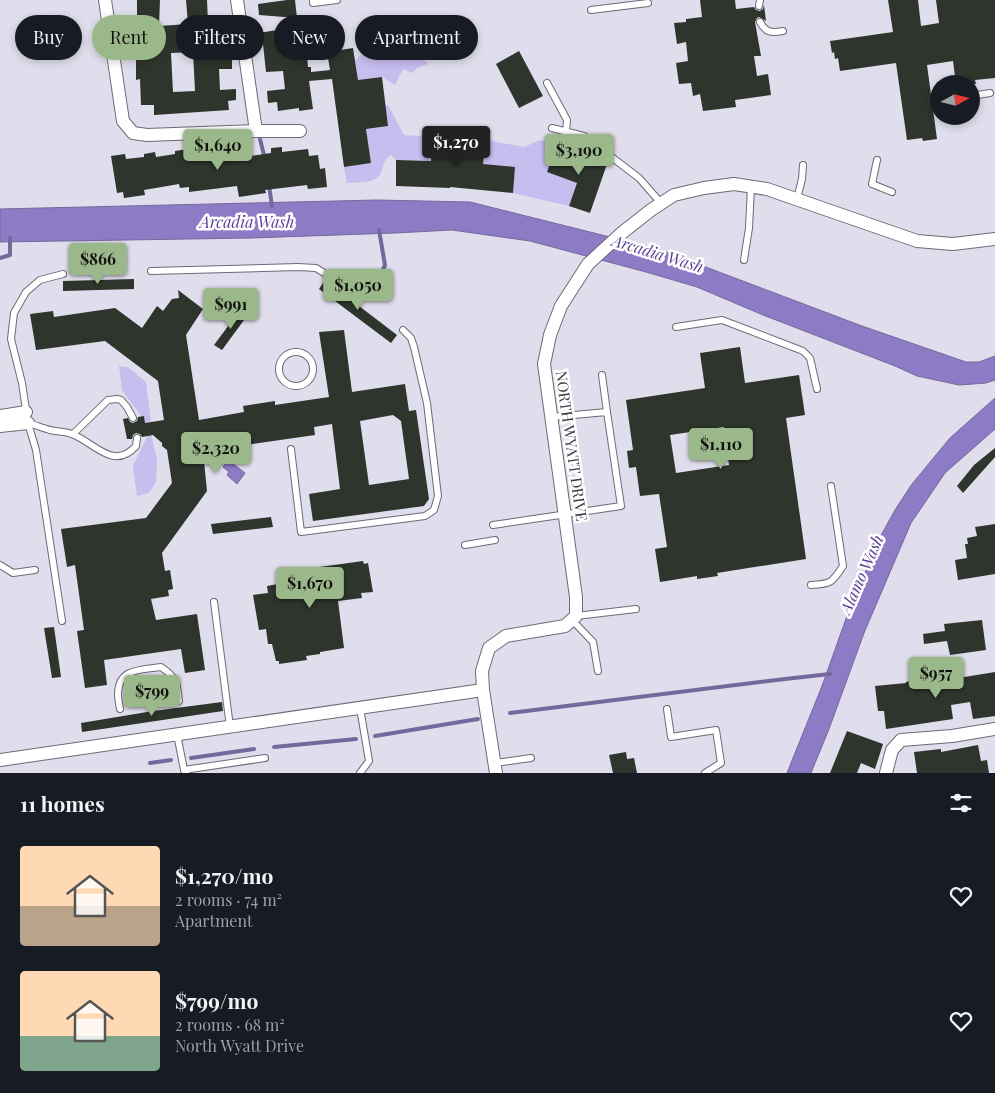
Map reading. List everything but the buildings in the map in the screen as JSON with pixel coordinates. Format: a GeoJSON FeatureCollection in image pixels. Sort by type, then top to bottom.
{"type":"FeatureCollection","features":[{"type":"Feature","properties":{"kind":"street"},"geometry":{"type":"LineString","coordinates":[[105,0],[123,121],[132,133],[146,135],[300,130]]}},
{"type":"Feature","properties":{"kind":"street"},"geometry":{"type":"LineString","coordinates":[[237,0],[256,131]]}},
{"type":"Feature","properties":{"kind":"street","name":"NORTH WYATT DRIVE"},"geometry":{"type":"LineString","coordinates":[[574,618],[576,597],[544,364],[550,335],[561,306],[588,264],[623,232],[674,195],[734,184],[767,189],[917,241],[953,244],[995,239]]}},
{"type":"Feature","properties":{"kind":"street"},"geometry":{"type":"LineString","coordinates":[[0,416],[27,417]]}},
{"type":"Feature","properties":{"kind":"street"},"geometry":{"type":"LineString","coordinates":[[0,426],[27,417]]}},
{"type":"Feature","properties":{"kind":"street"},"geometry":{"type":"LineString","coordinates":[[496,768],[482,671],[489,648],[506,636],[565,626],[574,618]]}},
{"type":"Feature","properties":{"kind":"street"},"geometry":{"type":"LineString","coordinates":[[0,760],[484,690]]}},
{"type":"Feature","properties":{"kind":"street"},"geometry":{"type":"LineString","coordinates":[[886,773],[892,750],[902,740],[952,736],[995,729]]}},
{"type":"Feature","properties":{"kind":"lane"},"geometry":{"type":"LineString","coordinates":[[313,0],[313,3],[337,0]]}},
{"type":"Feature","properties":{"kind":"lane"},"geometry":{"type":"LineString","coordinates":[[591,10],[648,3]]}},
{"type":"Feature","properties":{"kind":"lane"},"geometry":{"type":"LineString","coordinates":[[760,22],[768,32],[783,32]]}},
{"type":"Feature","properties":{"kind":"lane"},"geometry":{"type":"LineString","coordinates":[[547,83],[568,120],[566,132]]}},
{"type":"Feature","properties":{"kind":"lane"},"geometry":{"type":"LineString","coordinates":[[980,95],[990,94]]}},
{"type":"Feature","properties":{"kind":"lane"},"geometry":{"type":"LineString","coordinates":[[552,128],[584,136],[639,178],[661,203]]}},
{"type":"Feature","properties":{"kind":"lane"},"geometry":{"type":"LineString","coordinates":[[877,160],[872,184],[892,192]]}},
{"type":"Feature","properties":{"kind":"lane"},"geometry":{"type":"LineString","coordinates":[[796,199],[802,179],[803,165]]}},
{"type":"Feature","properties":{"kind":"lane"},"geometry":{"type":"LineString","coordinates":[[744,260],[749,228],[751,186]]}},
{"type":"Feature","properties":{"kind":"lane"},"geometry":{"type":"LineString","coordinates":[[151,271],[298,267],[316,268],[329,276]]}},
{"type":"Feature","properties":{"kind":"lane"},"geometry":{"type":"LineString","coordinates":[[62,620],[36,450],[27,417],[22,383],[11,339],[14,313],[26,292],[40,280],[63,274]]}},
{"type":"Feature","properties":{"kind":"lane"},"geometry":{"type":"LineString","coordinates":[[676,327],[722,320],[803,351],[810,358],[817,390]]}},
{"type":"Feature","properties":{"kind":"lane"},"geometry":{"type":"LineString","coordinates":[[291,449],[301,532],[425,516],[434,510],[438,496],[426,403],[414,347],[411,338],[403,330]]}},
{"type":"Feature","properties":{"kind":"lane"},"geometry":{"type":"LineString","coordinates":[[294,352],[304,354],[312,367],[310,377],[297,386],[286,383],[279,373],[280,362],[288,354],[294,352]]}},
{"type":"Feature","properties":{"kind":"lane"},"geometry":{"type":"LineString","coordinates":[[493,524],[621,506],[602,375]]}},
{"type":"Feature","properties":{"kind":"lane"},"geometry":{"type":"LineString","coordinates":[[73,434],[108,400],[121,400],[133,418]]}},
{"type":"Feature","properties":{"kind":"lane"},"geometry":{"type":"LineString","coordinates":[[551,418],[607,412]]}},
{"type":"Feature","properties":{"kind":"lane"},"geometry":{"type":"LineString","coordinates":[[27,417],[51,430],[73,434],[98,451],[112,456],[132,452],[136,446],[136,438]]}},
{"type":"Feature","properties":{"kind":"lane"},"geometry":{"type":"LineString","coordinates":[[811,585],[827,584],[835,578],[843,566],[831,486]]}},
{"type":"Feature","properties":{"kind":"lane"},"geometry":{"type":"LineString","coordinates":[[465,544],[495,540]]}},
{"type":"Feature","properties":{"kind":"lane"},"geometry":{"type":"LineString","coordinates":[[0,565],[13,573],[36,570]]}},
{"type":"Feature","properties":{"kind":"lane"},"geometry":{"type":"LineString","coordinates":[[214,602],[230,727]]}},
{"type":"Feature","properties":{"kind":"lane"},"geometry":{"type":"LineString","coordinates":[[574,618],[636,609]]}},
{"type":"Feature","properties":{"kind":"lane"},"geometry":{"type":"LineString","coordinates":[[574,618],[594,642],[598,671]]}},
{"type":"Feature","properties":{"kind":"lane"},"geometry":{"type":"LineString","coordinates":[[120,709],[118,693],[120,680],[130,671],[161,667],[171,675],[177,685],[179,701]]}},
{"type":"Feature","properties":{"kind":"lane"},"geometry":{"type":"LineString","coordinates":[[360,708],[370,761],[360,773]]}},
{"type":"Feature","properties":{"kind":"lane"},"geometry":{"type":"LineString","coordinates":[[667,709],[671,737],[716,730],[721,763],[705,773]]}},
{"type":"Feature","properties":{"kind":"lane"},"geometry":{"type":"LineString","coordinates":[[177,734],[185,771],[265,758]]}},
{"type":"Feature","properties":{"kind":"lane"},"geometry":{"type":"LineString","coordinates":[[496,768],[531,758]]}},
{"type":"Feature","properties":{"kind":"shaded area"},"geometry":{"type":"Polygon","coordinates":[[[355,60],[425,60],[428,64],[417,68],[412,73],[403,69],[395,85],[382,77],[358,80],[355,60]]]}},
{"type":"Feature","properties":{"kind":"shaded area"},"geometry":{"type":"Polygon","coordinates":[[[388,105],[404,135],[432,137],[431,161],[396,160],[391,155],[384,162],[381,173],[376,179],[347,183],[344,167],[371,163],[366,129],[388,126],[384,106],[388,105]]]}},
{"type":"Feature","properties":{"kind":"shaded area"},"geometry":{"type":"Polygon","coordinates":[[[486,140],[524,147],[540,140],[556,146],[547,172],[577,183],[569,206],[513,193],[515,167],[483,164],[486,140]]]}},
{"type":"Feature","properties":{"kind":"shaded area"},"geometry":{"type":"Polygon","coordinates":[[[119,366],[128,367],[146,382],[151,422],[145,423],[144,416],[141,416],[122,390],[119,366]]]}},
{"type":"Feature","properties":{"kind":"shaded area"},"geometry":{"type":"Polygon","coordinates":[[[146,430],[151,434],[157,460],[156,482],[149,493],[137,496],[133,466],[147,437],[146,430]]]}},
{"type":"Feature","properties":{"kind":"water","name":"Arcadia Wash"},"geometry":{"type":"Polygon","coordinates":[[[377,200],[470,202],[658,249],[862,326],[966,362],[979,362],[995,356],[995,380],[986,383],[959,385],[917,376],[697,287],[530,241],[452,230],[251,238],[0,242],[0,209],[377,200]]]}},
{"type":"Feature","properties":{"kind":"water","name":"Alamo Wash"},"geometry":{"type":"Polygon","coordinates":[[[995,398],[995,429],[945,473],[911,523],[864,633],[811,773],[787,773],[822,686],[847,616],[879,539],[895,510],[912,484],[950,438],[995,398]]]}},
{"type":"Feature","properties":{"kind":"water"},"geometry":{"type":"Polygon","coordinates":[[[228,460],[245,473],[237,484],[227,475],[229,472],[223,467],[228,460]]]}},
{"type":"Feature","properties":{"kind":"waterway"},"geometry":{"type":"LineString","coordinates":[[260,139],[265,159]]}},
{"type":"Feature","properties":{"kind":"waterway"},"geometry":{"type":"LineString","coordinates":[[269,185],[272,206]]}},
{"type":"Feature","properties":{"kind":"waterway"},"geometry":{"type":"LineString","coordinates":[[373,292],[385,265],[379,230]]}},
{"type":"Feature","properties":{"kind":"waterway"},"geometry":{"type":"LineString","coordinates":[[0,258],[10,255],[10,238]]}},
{"type":"Feature","properties":{"kind":"waterway"},"geometry":{"type":"LineString","coordinates":[[510,713],[830,674]]}},
{"type":"Feature","properties":{"kind":"waterway"},"geometry":{"type":"LineString","coordinates":[[375,736],[478,719]]}},
{"type":"Feature","properties":{"kind":"waterway"},"geometry":{"type":"LineString","coordinates":[[274,747],[356,739]]}},
{"type":"Feature","properties":{"kind":"waterway"},"geometry":{"type":"LineString","coordinates":[[191,758],[254,749]]}},
{"type":"Feature","properties":{"kind":"waterway"},"geometry":{"type":"LineString","coordinates":[[150,763],[171,760]]}}]}
